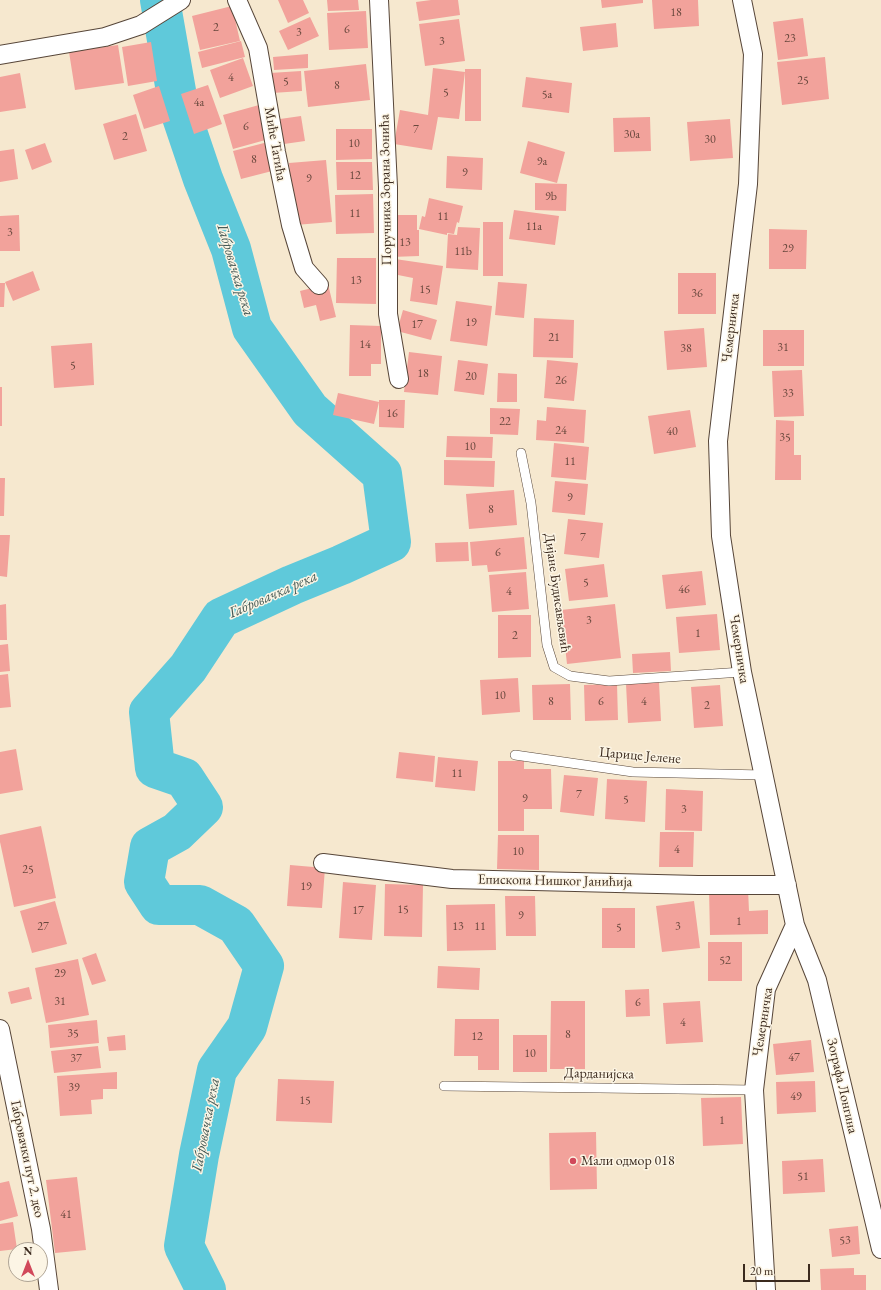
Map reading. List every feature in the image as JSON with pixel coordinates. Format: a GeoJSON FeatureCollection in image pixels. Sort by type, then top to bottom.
{"type":"FeatureCollection","features":[{"type":"Feature","properties":{"kind":"street"},"geometry":{"type":"LineString","coordinates":[[0,55],[105,37],[141,25],[181,0]]}},
{"type":"Feature","properties":{"kind":"street","name":"Миће Татића"},"geometry":{"type":"LineString","coordinates":[[237,0],[258,48],[276,152],[291,225],[304,268],[319,285]]}},
{"type":"Feature","properties":{"kind":"street","name":"Поручника Зорана Зонића"},"geometry":{"type":"LineString","coordinates":[[379,0],[388,187],[388,314],[399,380]]}},
{"type":"Feature","properties":{"kind":"street","name":"Чемерничка"},"geometry":{"type":"LineString","coordinates":[[742,0],[753,54],[748,184],[718,441],[721,536],[742,672],[795,925],[766,989],[754,1090],[766,1290]]}},
{"type":"Feature","properties":{"kind":"street","name":"Епископа Нишког Јанићија"},"geometry":{"type":"LineString","coordinates":[[323,863],[452,879],[698,885],[787,885]]}},
{"type":"Feature","properties":{"kind":"street","name":"Зографа Лонгина"},"geometry":{"type":"LineString","coordinates":[[795,925],[817,980],[881,1249]]}},
{"type":"Feature","properties":{"kind":"street","name":"Габровачки пут 2. део"},"geometry":{"type":"LineString","coordinates":[[0,1028],[41,1229],[49,1290]]}},
{"type":"Feature","properties":{"kind":"lane","name":"Дијане Будисављевић"},"geometry":{"type":"LineString","coordinates":[[521,453],[531,503],[547,645],[554,667],[570,676],[609,681],[742,672]]}},
{"type":"Feature","properties":{"kind":"lane","name":"Царице Јелене"},"geometry":{"type":"LineString","coordinates":[[515,755],[633,772],[763,775]]}},
{"type":"Feature","properties":{"kind":"lane","name":"Дарданијска"},"geometry":{"type":"LineString","coordinates":[[444,1086],[754,1090]]}},
{"type":"Feature","properties":{"kind":"building"},"geometry":{"type":"Polygon","coordinates":[[[278,0],[303,0],[309,13],[288,23],[278,0]]]}},
{"type":"Feature","properties":{"kind":"building"},"geometry":{"type":"Polygon","coordinates":[[[327,0],[358,0],[359,10],[328,11],[327,0]]]}},
{"type":"Feature","properties":{"kind":"building"},"geometry":{"type":"Polygon","coordinates":[[[431,0],[458,0],[460,15],[419,21],[416,2],[431,0]]]}},
{"type":"Feature","properties":{"kind":"building"},"geometry":{"type":"Polygon","coordinates":[[[601,0],[643,0],[643,3],[602,8],[601,0]]]}},
{"type":"Feature","properties":{"kind":"building"},"geometry":{"type":"Polygon","coordinates":[[[652,0],[698,0],[699,26],[654,29],[652,0]]]}},
{"type":"Feature","properties":{"kind":"building"},"geometry":{"type":"Polygon","coordinates":[[[232,6],[240,41],[200,50],[192,16],[232,6]]]}},
{"type":"Feature","properties":{"kind":"building"},"geometry":{"type":"Polygon","coordinates":[[[366,11],[368,48],[329,50],[327,13],[366,11]]]}},
{"type":"Feature","properties":{"kind":"building"},"geometry":{"type":"Polygon","coordinates":[[[310,17],[319,36],[288,50],[279,31],[310,17]]]}},
{"type":"Feature","properties":{"kind":"building"},"geometry":{"type":"Polygon","coordinates":[[[803,18],[808,56],[778,60],[773,22],[803,18]]]}},
{"type":"Feature","properties":{"kind":"building"},"geometry":{"type":"Polygon","coordinates":[[[459,19],[465,61],[425,66],[419,24],[459,19]]]}},
{"type":"Feature","properties":{"kind":"building"},"geometry":{"type":"Polygon","coordinates":[[[616,23],[618,47],[583,51],[580,27],[616,23]]]}},
{"type":"Feature","properties":{"kind":"building"},"geometry":{"type":"Polygon","coordinates":[[[241,41],[245,57],[202,68],[198,52],[241,41]]]}},
{"type":"Feature","properties":{"kind":"building"},"geometry":{"type":"Polygon","coordinates":[[[151,42],[157,81],[128,86],[122,47],[151,42]]]}},
{"type":"Feature","properties":{"kind":"building"},"geometry":{"type":"Polygon","coordinates":[[[118,45],[124,83],[75,90],[69,52],[118,45]]]}},
{"type":"Feature","properties":{"kind":"building"},"geometry":{"type":"Polygon","coordinates":[[[308,54],[308,68],[274,70],[273,57],[308,54]]]}},
{"type":"Feature","properties":{"kind":"building"},"geometry":{"type":"Polygon","coordinates":[[[825,57],[829,99],[782,105],[777,62],[825,57]]]}},
{"type":"Feature","properties":{"kind":"building"},"geometry":{"type":"Polygon","coordinates":[[[243,58],[253,86],[220,98],[210,70],[243,58]]]}},
{"type":"Feature","properties":{"kind":"building"},"geometry":{"type":"Polygon","coordinates":[[[366,64],[370,100],[308,107],[304,71],[366,64]]]}},
{"type":"Feature","properties":{"kind":"building"},"geometry":{"type":"Polygon","coordinates":[[[433,68],[465,72],[459,119],[438,117],[432,150],[394,144],[400,110],[428,115],[433,68]]]}},
{"type":"Feature","properties":{"kind":"building"},"geometry":{"type":"Polygon","coordinates":[[[465,69],[481,69],[481,121],[465,121],[465,69]]]}},
{"type":"Feature","properties":{"kind":"building"},"geometry":{"type":"Polygon","coordinates":[[[301,71],[302,91],[272,93],[270,73],[301,71]]]}},
{"type":"Feature","properties":{"kind":"building"},"geometry":{"type":"Polygon","coordinates":[[[20,73],[26,108],[0,112],[0,77],[20,73]]]}},
{"type":"Feature","properties":{"kind":"building"},"geometry":{"type":"Polygon","coordinates":[[[526,77],[572,83],[569,113],[522,107],[526,77]]]}},
{"type":"Feature","properties":{"kind":"building"},"geometry":{"type":"Polygon","coordinates":[[[208,85],[222,124],[194,134],[181,94],[208,85]]]}},
{"type":"Feature","properties":{"kind":"building"},"geometry":{"type":"Polygon","coordinates":[[[159,86],[170,121],[144,129],[133,95],[159,86]]]}},
{"type":"Feature","properties":{"kind":"building"},"geometry":{"type":"Polygon","coordinates":[[[259,105],[269,139],[233,149],[223,115],[259,105]]]}},
{"type":"Feature","properties":{"kind":"building"},"geometry":{"type":"Polygon","coordinates":[[[136,114],[147,151],[114,160],[103,124],[136,114]]]}},
{"type":"Feature","properties":{"kind":"building"},"geometry":{"type":"Polygon","coordinates":[[[301,116],[305,141],[284,144],[280,119],[301,116]]]}},
{"type":"Feature","properties":{"kind":"building"},"geometry":{"type":"Polygon","coordinates":[[[650,117],[651,151],[614,152],[613,118],[650,117]]]}},
{"type":"Feature","properties":{"kind":"building"},"geometry":{"type":"Polygon","coordinates":[[[730,119],[733,158],[690,161],[687,122],[730,119]]]}},
{"type":"Feature","properties":{"kind":"building"},"geometry":{"type":"Polygon","coordinates":[[[336,129],[372,129],[372,159],[336,160],[336,129]]]}},
{"type":"Feature","properties":{"kind":"building"},"geometry":{"type":"Polygon","coordinates":[[[528,141],[565,152],[557,183],[520,173],[528,141]]]}},
{"type":"Feature","properties":{"kind":"building"},"geometry":{"type":"Polygon","coordinates":[[[268,142],[276,170],[241,179],[233,151],[268,142]]]}},
{"type":"Feature","properties":{"kind":"building"},"geometry":{"type":"Polygon","coordinates":[[[45,143],[52,162],[32,170],[25,150],[45,143]]]}},
{"type":"Feature","properties":{"kind":"building"},"geometry":{"type":"Polygon","coordinates":[[[14,149],[18,179],[0,182],[0,151],[14,149]]]}},
{"type":"Feature","properties":{"kind":"building"},"geometry":{"type":"Polygon","coordinates":[[[447,156],[483,158],[482,190],[446,188],[447,156]]]}},
{"type":"Feature","properties":{"kind":"building"},"geometry":{"type":"Polygon","coordinates":[[[326,160],[332,222],[295,225],[289,163],[326,160]]]}},
{"type":"Feature","properties":{"kind":"building"},"geometry":{"type":"Polygon","coordinates":[[[336,162],[372,162],[373,190],[337,190],[336,162]]]}},
{"type":"Feature","properties":{"kind":"building"},"geometry":{"type":"Polygon","coordinates":[[[535,183],[567,184],[566,211],[535,210],[535,183]]]}},
{"type":"Feature","properties":{"kind":"building"},"geometry":{"type":"Polygon","coordinates":[[[373,194],[374,233],[336,234],[335,195],[373,194]]]}},
{"type":"Feature","properties":{"kind":"building"},"geometry":{"type":"Polygon","coordinates":[[[429,198],[463,206],[459,223],[457,222],[454,234],[447,233],[447,235],[419,229],[422,216],[425,217],[429,198]]]}},
{"type":"Feature","properties":{"kind":"building"},"geometry":{"type":"Polygon","coordinates":[[[514,210],[559,216],[555,245],[509,239],[514,210]]]}},
{"type":"Feature","properties":{"kind":"building"},"geometry":{"type":"Polygon","coordinates":[[[19,215],[20,251],[0,251],[0,216],[19,215]]]}},
{"type":"Feature","properties":{"kind":"building"},"geometry":{"type":"Polygon","coordinates":[[[391,215],[417,215],[417,230],[419,230],[419,256],[391,257],[391,215]]]}},
{"type":"Feature","properties":{"kind":"building"},"geometry":{"type":"Polygon","coordinates":[[[483,222],[503,222],[503,276],[483,276],[483,222]]]}},
{"type":"Feature","properties":{"kind":"building"},"geometry":{"type":"Polygon","coordinates":[[[458,227],[480,228],[478,270],[446,268],[448,234],[457,235],[458,227]]]}},
{"type":"Feature","properties":{"kind":"building"},"geometry":{"type":"Polygon","coordinates":[[[769,229],[807,230],[806,269],[769,269],[769,229]]]}},
{"type":"Feature","properties":{"kind":"building"},"geometry":{"type":"Polygon","coordinates":[[[337,258],[376,258],[376,304],[336,303],[337,258]]]}},
{"type":"Feature","properties":{"kind":"building"},"geometry":{"type":"Polygon","coordinates":[[[395,259],[443,266],[437,305],[410,301],[413,278],[393,274],[395,259]]]}},
{"type":"Feature","properties":{"kind":"building"},"geometry":{"type":"Polygon","coordinates":[[[33,271],[40,290],[13,301],[5,282],[33,271]]]}},
{"type":"Feature","properties":{"kind":"building"},"geometry":{"type":"Polygon","coordinates":[[[678,273],[716,273],[716,314],[678,314],[678,273]]]}},
{"type":"Feature","properties":{"kind":"building"},"geometry":{"type":"Polygon","coordinates":[[[498,282],[527,284],[524,318],[495,315],[498,282]]]}},
{"type":"Feature","properties":{"kind":"building"},"geometry":{"type":"Polygon","coordinates":[[[0,283],[5,283],[4,307],[0,307],[0,283]]]}},
{"type":"Feature","properties":{"kind":"building"},"geometry":{"type":"Polygon","coordinates":[[[328,284],[336,317],[320,321],[316,305],[304,308],[300,291],[328,284]]]}},
{"type":"Feature","properties":{"kind":"building"},"geometry":{"type":"Polygon","coordinates":[[[456,301],[492,306],[487,346],[450,341],[456,301]]]}},
{"type":"Feature","properties":{"kind":"building"},"geometry":{"type":"Polygon","coordinates":[[[403,310],[437,320],[431,340],[397,331],[403,310]]]}},
{"type":"Feature","properties":{"kind":"building"},"geometry":{"type":"Polygon","coordinates":[[[534,318],[574,320],[573,358],[533,357],[534,318]]]}},
{"type":"Feature","properties":{"kind":"building"},"geometry":{"type":"Polygon","coordinates":[[[350,325],[381,326],[381,364],[371,364],[371,376],[349,376],[350,325]]]}},
{"type":"Feature","properties":{"kind":"building"},"geometry":{"type":"Polygon","coordinates":[[[704,328],[707,367],[667,370],[664,331],[704,328]]]}},
{"type":"Feature","properties":{"kind":"building"},"geometry":{"type":"Polygon","coordinates":[[[763,330],[804,330],[804,366],[763,366],[763,330]]]}},
{"type":"Feature","properties":{"kind":"building"},"geometry":{"type":"Polygon","coordinates":[[[92,343],[94,385],[54,388],[51,346],[92,343]]]}},
{"type":"Feature","properties":{"kind":"building"},"geometry":{"type":"Polygon","coordinates":[[[409,352],[442,356],[438,395],[404,392],[409,352]]]}},
{"type":"Feature","properties":{"kind":"building"},"geometry":{"type":"Polygon","coordinates":[[[458,360],[488,364],[484,395],[454,391],[458,360]]]}},
{"type":"Feature","properties":{"kind":"building"},"geometry":{"type":"Polygon","coordinates":[[[547,360],[578,363],[574,401],[544,398],[547,360]]]}},
{"type":"Feature","properties":{"kind":"building"},"geometry":{"type":"Polygon","coordinates":[[[802,370],[804,416],[774,417],[772,371],[802,370]]]}},
{"type":"Feature","properties":{"kind":"building"},"geometry":{"type":"Polygon","coordinates":[[[498,373],[517,374],[517,402],[497,402],[498,373]]]}},
{"type":"Feature","properties":{"kind":"building"},"geometry":{"type":"Polygon","coordinates":[[[0,387],[2,387],[2,426],[0,426],[0,387]]]}},
{"type":"Feature","properties":{"kind":"building"},"geometry":{"type":"Polygon","coordinates":[[[338,393],[379,402],[374,424],[333,415],[338,393]]]}},
{"type":"Feature","properties":{"kind":"building"},"geometry":{"type":"Polygon","coordinates":[[[379,400],[405,400],[404,428],[379,427],[379,400]]]}},
{"type":"Feature","properties":{"kind":"building"},"geometry":{"type":"Polygon","coordinates":[[[547,407],[586,410],[584,443],[536,440],[537,420],[546,421],[547,407]]]}},
{"type":"Feature","properties":{"kind":"building"},"geometry":{"type":"Polygon","coordinates":[[[490,408],[520,409],[518,435],[490,434],[490,408]]]}},
{"type":"Feature","properties":{"kind":"building"},"geometry":{"type":"Polygon","coordinates":[[[690,410],[696,447],[654,454],[648,416],[690,410]]]}},
{"type":"Feature","properties":{"kind":"building"},"geometry":{"type":"Polygon","coordinates":[[[776,420],[794,421],[794,455],[801,455],[801,480],[775,480],[776,420]]]}},
{"type":"Feature","properties":{"kind":"building"},"geometry":{"type":"Polygon","coordinates":[[[447,436],[493,437],[492,458],[446,457],[447,436]]]}},
{"type":"Feature","properties":{"kind":"building"},"geometry":{"type":"Polygon","coordinates":[[[554,443],[589,447],[586,480],[551,477],[554,443]]]}},
{"type":"Feature","properties":{"kind":"building"},"geometry":{"type":"Polygon","coordinates":[[[444,460],[495,461],[494,487],[444,485],[444,460]]]}},
{"type":"Feature","properties":{"kind":"building"},"geometry":{"type":"Polygon","coordinates":[[[0,478],[5,478],[4,516],[0,516],[0,478]]]}},
{"type":"Feature","properties":{"kind":"building"},"geometry":{"type":"Polygon","coordinates":[[[555,481],[588,484],[585,515],[552,512],[555,481]]]}},
{"type":"Feature","properties":{"kind":"building"},"geometry":{"type":"Polygon","coordinates":[[[514,490],[517,525],[469,529],[466,494],[514,490]]]}},
{"type":"Feature","properties":{"kind":"building"},"geometry":{"type":"Polygon","coordinates":[[[568,519],[603,523],[599,558],[564,554],[568,519]]]}},
{"type":"Feature","properties":{"kind":"building"},"geometry":{"type":"Polygon","coordinates":[[[0,535],[10,535],[7,577],[0,576],[0,535]]]}},
{"type":"Feature","properties":{"kind":"building"},"geometry":{"type":"Polygon","coordinates":[[[524,537],[527,569],[488,572],[487,565],[472,566],[470,542],[524,537]]]}},
{"type":"Feature","properties":{"kind":"building"},"geometry":{"type":"Polygon","coordinates":[[[468,542],[469,561],[436,562],[435,543],[468,542]]]}},
{"type":"Feature","properties":{"kind":"building"},"geometry":{"type":"Polygon","coordinates":[[[604,564],[608,597],[569,601],[565,569],[604,564]]]}},
{"type":"Feature","properties":{"kind":"building"},"geometry":{"type":"Polygon","coordinates":[[[702,571],[706,605],[666,609],[662,575],[702,571]]]}},
{"type":"Feature","properties":{"kind":"building"},"geometry":{"type":"Polygon","coordinates":[[[526,572],[529,609],[492,612],[489,575],[526,572]]]}},
{"type":"Feature","properties":{"kind":"building"},"geometry":{"type":"Polygon","coordinates":[[[6,604],[7,640],[0,640],[0,605],[6,604]]]}},
{"type":"Feature","properties":{"kind":"building"},"geometry":{"type":"Polygon","coordinates":[[[615,604],[621,658],[567,664],[561,610],[615,604]]]}},
{"type":"Feature","properties":{"kind":"building"},"geometry":{"type":"Polygon","coordinates":[[[717,614],[720,650],[679,653],[676,617],[717,614]]]}},
{"type":"Feature","properties":{"kind":"building"},"geometry":{"type":"Polygon","coordinates":[[[498,615],[531,615],[531,657],[498,658],[498,615]]]}},
{"type":"Feature","properties":{"kind":"building"},"geometry":{"type":"Polygon","coordinates":[[[8,644],[10,671],[0,672],[0,645],[8,644]]]}},
{"type":"Feature","properties":{"kind":"building"},"geometry":{"type":"Polygon","coordinates":[[[670,652],[671,671],[633,673],[632,654],[670,652]]]}},
{"type":"Feature","properties":{"kind":"building"},"geometry":{"type":"Polygon","coordinates":[[[8,674],[11,707],[0,708],[0,675],[8,674]]]}},
{"type":"Feature","properties":{"kind":"building"},"geometry":{"type":"Polygon","coordinates":[[[518,678],[520,712],[482,715],[480,680],[518,678]]]}},
{"type":"Feature","properties":{"kind":"building"},"geometry":{"type":"Polygon","coordinates":[[[659,682],[661,721],[628,723],[626,684],[659,682]]]}},
{"type":"Feature","properties":{"kind":"building"},"geometry":{"type":"Polygon","coordinates":[[[570,684],[571,720],[533,720],[532,685],[570,684]]]}},
{"type":"Feature","properties":{"kind":"building"},"geometry":{"type":"Polygon","coordinates":[[[617,684],[618,720],[585,721],[584,685],[617,684]]]}},
{"type":"Feature","properties":{"kind":"building"},"geometry":{"type":"Polygon","coordinates":[[[720,685],[723,726],[694,728],[691,687],[720,685]]]}},
{"type":"Feature","properties":{"kind":"building"},"geometry":{"type":"Polygon","coordinates":[[[16,749],[23,790],[0,794],[0,752],[16,749]]]}},
{"type":"Feature","properties":{"kind":"building"},"geometry":{"type":"Polygon","coordinates":[[[399,752],[435,756],[433,782],[396,778],[399,752]]]}},
{"type":"Feature","properties":{"kind":"building"},"geometry":{"type":"Polygon","coordinates":[[[438,757],[478,761],[475,791],[435,787],[438,757]]]}},
{"type":"Feature","properties":{"kind":"building"},"geometry":{"type":"Polygon","coordinates":[[[498,761],[524,761],[524,769],[551,769],[552,809],[524,809],[524,831],[498,831],[498,761]]]}},
{"type":"Feature","properties":{"kind":"building"},"geometry":{"type":"Polygon","coordinates":[[[564,775],[598,778],[594,816],[560,812],[564,775]]]}},
{"type":"Feature","properties":{"kind":"building"},"geometry":{"type":"Polygon","coordinates":[[[607,779],[647,781],[645,822],[605,819],[607,779]]]}},
{"type":"Feature","properties":{"kind":"building"},"geometry":{"type":"Polygon","coordinates":[[[666,789],[703,791],[702,831],[665,830],[666,789]]]}},
{"type":"Feature","properties":{"kind":"building"},"geometry":{"type":"Polygon","coordinates":[[[41,826],[56,898],[14,907],[0,842],[0,835],[41,826]]]}},
{"type":"Feature","properties":{"kind":"building"},"geometry":{"type":"Polygon","coordinates":[[[660,832],[694,832],[693,867],[659,867],[660,832]]]}},
{"type":"Feature","properties":{"kind":"building"},"geometry":{"type":"Polygon","coordinates":[[[498,835],[539,835],[539,870],[497,869],[498,835]]]}},
{"type":"Feature","properties":{"kind":"building"},"geometry":{"type":"Polygon","coordinates":[[[290,865],[325,868],[322,908],[287,906],[290,865]]]}},
{"type":"Feature","properties":{"kind":"building"},"geometry":{"type":"Polygon","coordinates":[[[343,882],[376,885],[372,940],[339,938],[343,882]]]}},
{"type":"Feature","properties":{"kind":"building"},"geometry":{"type":"Polygon","coordinates":[[[385,884],[423,885],[422,937],[384,936],[385,884]]]}},
{"type":"Feature","properties":{"kind":"building"},"geometry":{"type":"Polygon","coordinates":[[[748,889],[749,911],[768,910],[768,934],[710,935],[709,890],[748,889]]]}},
{"type":"Feature","properties":{"kind":"building"},"geometry":{"type":"Polygon","coordinates":[[[505,896],[535,896],[536,936],[506,936],[505,896]]]}},
{"type":"Feature","properties":{"kind":"building"},"geometry":{"type":"Polygon","coordinates":[[[55,901],[67,944],[32,953],[20,911],[55,901]]]}},
{"type":"Feature","properties":{"kind":"building"},"geometry":{"type":"Polygon","coordinates":[[[694,901],[700,948],[662,952],[656,906],[694,901]]]}},
{"type":"Feature","properties":{"kind":"building"},"geometry":{"type":"Polygon","coordinates":[[[495,904],[496,950],[447,951],[446,905],[495,904]]]}},
{"type":"Feature","properties":{"kind":"building"},"geometry":{"type":"Polygon","coordinates":[[[602,908],[635,908],[635,948],[602,948],[602,908]]]}},
{"type":"Feature","properties":{"kind":"building"},"geometry":{"type":"Polygon","coordinates":[[[708,942],[742,942],[742,981],[708,981],[708,942]]]}},
{"type":"Feature","properties":{"kind":"building"},"geometry":{"type":"Polygon","coordinates":[[[96,953],[106,981],[92,985],[82,958],[96,953]]]}},
{"type":"Feature","properties":{"kind":"building"},"geometry":{"type":"Polygon","coordinates":[[[78,959],[89,1015],[46,1023],[35,968],[78,959]]]}},
{"type":"Feature","properties":{"kind":"building"},"geometry":{"type":"Polygon","coordinates":[[[438,966],[480,968],[479,990],[437,988],[438,966]]]}},
{"type":"Feature","properties":{"kind":"building"},"geometry":{"type":"Polygon","coordinates":[[[29,987],[32,999],[11,1004],[8,992],[29,987]]]}},
{"type":"Feature","properties":{"kind":"building"},"geometry":{"type":"Polygon","coordinates":[[[649,989],[650,1016],[626,1017],[625,990],[649,989]]]}},
{"type":"Feature","properties":{"kind":"building"},"geometry":{"type":"Polygon","coordinates":[[[551,1001],[585,1001],[585,1069],[550,1069],[551,1001]]]}},
{"type":"Feature","properties":{"kind":"building"},"geometry":{"type":"Polygon","coordinates":[[[700,1001],[703,1042],[666,1044],[663,1003],[700,1001]]]}},
{"type":"Feature","properties":{"kind":"building"},"geometry":{"type":"Polygon","coordinates":[[[455,1019],[499,1019],[499,1070],[478,1070],[478,1056],[454,1056],[455,1019]]]}},
{"type":"Feature","properties":{"kind":"building"},"geometry":{"type":"Polygon","coordinates":[[[97,1020],[99,1043],[50,1048],[48,1025],[97,1020]]]}},
{"type":"Feature","properties":{"kind":"building"},"geometry":{"type":"Polygon","coordinates":[[[125,1035],[126,1050],[109,1051],[107,1037],[125,1035]]]}},
{"type":"Feature","properties":{"kind":"building"},"geometry":{"type":"Polygon","coordinates":[[[513,1035],[547,1035],[547,1072],[513,1072],[513,1035]]]}},
{"type":"Feature","properties":{"kind":"building"},"geometry":{"type":"Polygon","coordinates":[[[811,1040],[814,1072],[776,1075],[773,1044],[811,1040]]]}},
{"type":"Feature","properties":{"kind":"building"},"geometry":{"type":"Polygon","coordinates":[[[98,1046],[101,1068],[54,1073],[51,1051],[98,1046]]]}},
{"type":"Feature","properties":{"kind":"building"},"geometry":{"type":"Polygon","coordinates":[[[117,1072],[117,1089],[103,1089],[103,1099],[91,1100],[92,1114],[60,1116],[57,1076],[117,1072]]]}},
{"type":"Feature","properties":{"kind":"building"},"geometry":{"type":"Polygon","coordinates":[[[278,1079],[334,1081],[332,1123],[276,1121],[278,1079]]]}},
{"type":"Feature","properties":{"kind":"building"},"geometry":{"type":"Polygon","coordinates":[[[815,1081],[816,1112],[777,1114],[776,1082],[815,1081]]]}},
{"type":"Feature","properties":{"kind":"building"},"geometry":{"type":"Polygon","coordinates":[[[741,1097],[743,1144],[703,1146],[701,1098],[741,1097]]]}},
{"type":"Feature","properties":{"kind":"building","name":"Мали одмор 018"},"geometry":{"type":"Polygon","coordinates":[[[596,1132],[597,1189],[550,1190],[549,1133],[596,1132]]]}},
{"type":"Feature","properties":{"kind":"building"},"geometry":{"type":"Polygon","coordinates":[[[823,1159],[825,1192],[783,1194],[782,1161],[823,1159]]]}},
{"type":"Feature","properties":{"kind":"building"},"geometry":{"type":"Polygon","coordinates":[[[77,1177],[86,1250],[55,1253],[46,1180],[77,1177]]]}},
{"type":"Feature","properties":{"kind":"building"},"geometry":{"type":"Polygon","coordinates":[[[9,1181],[18,1216],[0,1221],[0,1183],[9,1181]]]}},
{"type":"Feature","properties":{"kind":"building"},"geometry":{"type":"Polygon","coordinates":[[[13,1222],[16,1242],[8,1242],[8,1250],[0,1251],[0,1224],[13,1222]]]}},
{"type":"Feature","properties":{"kind":"building"},"geometry":{"type":"Polygon","coordinates":[[[858,1226],[860,1254],[832,1257],[829,1229],[858,1226]]]}},
{"type":"Feature","properties":{"kind":"building"},"geometry":{"type":"Polygon","coordinates":[[[854,1268],[854,1275],[866,1275],[866,1290],[821,1290],[820,1269],[854,1268]]]}},
{"type":"Feature","properties":{"kind":"waterway","name":"Габровачка река"},"geometry":{"type":"LineString","coordinates":[[160,0],[179,108],[203,179],[231,249],[252,328],[310,410],[382,474],[391,542],[221,618],[188,668],[149,712],[155,768],[184,778],[203,807],[177,832],[150,847],[144,882],[159,905],[200,905],[236,925],[264,966],[247,1027],[217,1070],[199,1155],[184,1246],[206,1290]]}},
{"type":"Feature","properties":{"kind":"place","name":"Мали одмор 018"},"geometry":{"type":"Point","coordinates":[573,1161]}}]}
